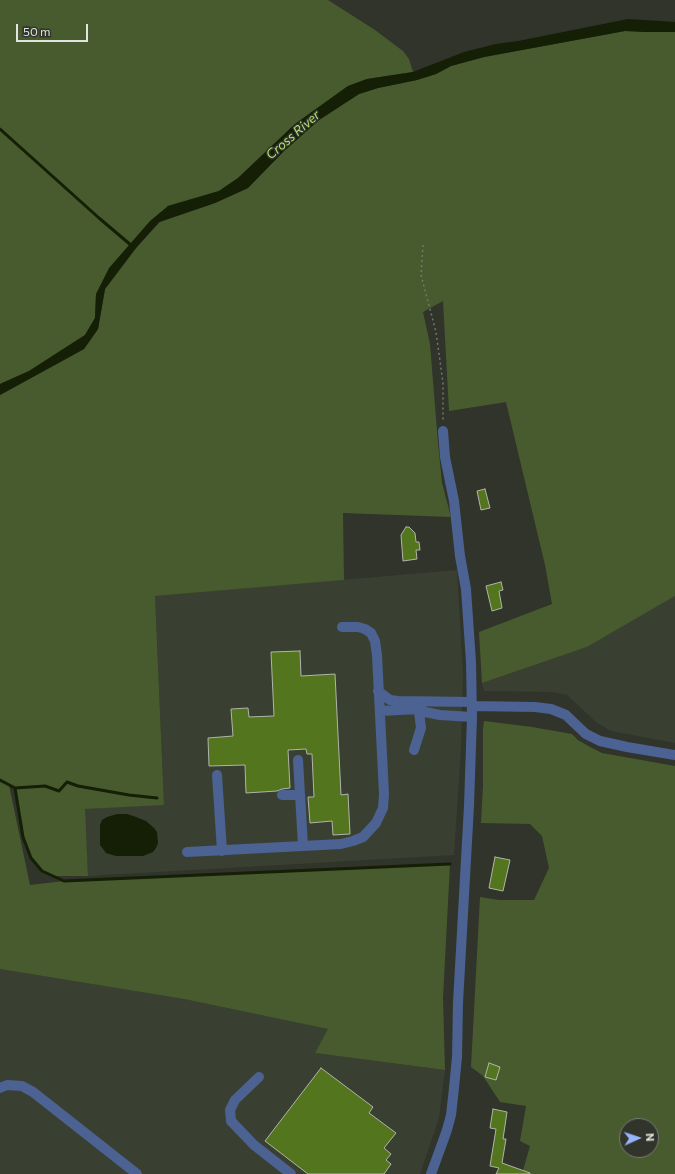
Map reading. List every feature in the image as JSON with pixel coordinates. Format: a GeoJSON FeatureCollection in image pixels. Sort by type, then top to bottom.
{"type":"FeatureCollection","features":[{"type":"Feature","properties":{"kind":"street"},"geometry":{"type":"LineString","coordinates":[[431,1174],[447,1130],[455,1080],[472,717],[471,662],[466,589],[460,556],[454,501],[445,457],[443,431]]}},
{"type":"Feature","properties":{"kind":"street"},"geometry":{"type":"LineString","coordinates":[[187,852],[341,844],[353,842],[363,837],[376,823],[383,808],[384,794],[375,641],[371,633],[365,629],[358,627],[342,627]]}},
{"type":"Feature","properties":{"kind":"street"},"geometry":{"type":"LineString","coordinates":[[378,692],[390,700],[419,705],[425,712],[440,715],[472,717]]}},
{"type":"Feature","properties":{"kind":"street"},"geometry":{"type":"LineString","coordinates":[[380,711],[419,705],[472,704],[551,709],[566,714],[586,734],[600,741],[675,755]]}},
{"type":"Feature","properties":{"kind":"street"},"geometry":{"type":"LineString","coordinates":[[419,705],[421,728]]}},
{"type":"Feature","properties":{"kind":"street"},"geometry":{"type":"LineString","coordinates":[[414,750],[421,728],[430,717],[440,715]]}},
{"type":"Feature","properties":{"kind":"street"},"geometry":{"type":"LineString","coordinates":[[298,760],[303,846]]}},
{"type":"Feature","properties":{"kind":"street"},"geometry":{"type":"LineString","coordinates":[[217,775],[222,850]]}},
{"type":"Feature","properties":{"kind":"street"},"geometry":{"type":"LineString","coordinates":[[282,795],[300,795]]}},
{"type":"Feature","properties":{"kind":"street"},"geometry":{"type":"LineString","coordinates":[[259,1077],[235,1100],[230,1110],[231,1121],[254,1145],[290,1174]]}},
{"type":"Feature","properties":{"kind":"street"},"geometry":{"type":"LineString","coordinates":[[0,1088],[7,1085],[22,1086],[34,1092],[137,1174]]}},
{"type":"Feature","properties":{"kind":"path"},"geometry":{"type":"LineString","coordinates":[[423,245],[421,275],[436,332],[443,383],[443,431]]}},
{"type":"Feature","properties":{"kind":"shaded area"},"geometry":{"type":"Polygon","coordinates":[[[457,570],[463,675],[461,749],[454,855],[88,876],[84,809],[164,804],[155,596],[457,570]]]}},
{"type":"Feature","properties":{"kind":"shaded area"},"geometry":{"type":"Polygon","coordinates":[[[675,596],[675,743],[611,731],[596,722],[567,695],[553,692],[484,691],[482,683],[587,647],[675,596]]]}},
{"type":"Feature","properties":{"kind":"shaded area"},"geometry":{"type":"Polygon","coordinates":[[[0,969],[184,999],[329,1029],[315,1053],[445,1070],[439,1118],[420,1174],[0,1174],[0,969]]]}},
{"type":"Feature","properties":{"kind":"green space"},"geometry":{"type":"Polygon","coordinates":[[[0,0],[328,0],[375,30],[403,51],[409,59],[413,72],[367,79],[348,86],[295,124],[238,178],[219,191],[168,206],[96,294],[95,318],[85,335],[29,371],[0,384],[0,0]]]}},
{"type":"Feature","properties":{"kind":"green space"},"geometry":{"type":"Polygon","coordinates":[[[625,31],[675,32],[675,596],[587,647],[482,683],[479,632],[552,604],[545,565],[506,402],[449,411],[443,301],[423,312],[430,344],[442,483],[451,517],[343,513],[344,580],[155,596],[164,805],[85,809],[88,876],[53,876],[42,871],[31,858],[23,837],[15,788],[9,785],[30,885],[64,881],[450,864],[443,998],[445,1070],[315,1053],[328,1029],[184,999],[0,969],[0,395],[84,349],[98,329],[105,289],[136,248],[160,222],[215,203],[248,188],[283,152],[319,120],[359,94],[378,88],[417,80],[436,74],[451,66],[484,57],[625,31]]]}},
{"type":"Feature","properties":{"kind":"green space"},"geometry":{"type":"Polygon","coordinates":[[[484,721],[572,734],[578,740],[602,753],[675,766],[675,1174],[522,1174],[530,1146],[520,1141],[526,1106],[500,1102],[483,1076],[471,1067],[480,897],[499,900],[534,900],[549,868],[542,836],[530,824],[481,823],[484,721]]]}},
{"type":"Feature","properties":{"kind":"water","name":"Cross River"},"geometry":{"type":"Polygon","coordinates":[[[628,19],[675,22],[675,32],[625,31],[484,57],[451,66],[436,74],[417,80],[378,88],[359,94],[319,120],[283,152],[248,188],[215,203],[159,222],[136,248],[105,289],[98,329],[84,349],[0,395],[0,384],[29,371],[85,335],[95,318],[96,294],[109,268],[150,221],[168,206],[219,191],[238,178],[295,124],[348,86],[367,79],[413,72],[464,52],[496,44],[628,19]]]}},
{"type":"Feature","properties":{"kind":"water"},"geometry":{"type":"Polygon","coordinates":[[[117,814],[127,814],[136,817],[146,821],[154,828],[157,832],[158,843],[153,852],[143,856],[116,856],[106,853],[100,845],[100,825],[102,820],[117,814]]]}},
{"type":"Feature","properties":{"kind":"building"},"geometry":{"type":"Polygon","coordinates":[[[485,489],[490,508],[481,510],[477,491],[485,489]]]}},
{"type":"Feature","properties":{"kind":"building"},"geometry":{"type":"Polygon","coordinates":[[[406,527],[409,527],[415,533],[416,542],[419,542],[420,550],[416,550],[417,559],[403,561],[401,535],[406,527]]]}},
{"type":"Feature","properties":{"kind":"building"},"geometry":{"type":"Polygon","coordinates":[[[501,582],[503,590],[499,591],[502,608],[492,611],[486,586],[501,582]]]}},
{"type":"Feature","properties":{"kind":"building"},"geometry":{"type":"Polygon","coordinates":[[[300,651],[301,676],[335,674],[341,795],[348,794],[350,834],[333,835],[332,821],[310,823],[308,797],[314,797],[312,754],[307,754],[306,749],[288,750],[290,788],[277,791],[246,793],[245,765],[209,766],[208,738],[233,736],[231,709],[248,708],[249,717],[274,716],[271,652],[300,651]]]}},
{"type":"Feature","properties":{"kind":"building"},"geometry":{"type":"Polygon","coordinates":[[[495,857],[510,860],[503,891],[489,888],[495,857]]]}},
{"type":"Feature","properties":{"kind":"building"},"geometry":{"type":"Polygon","coordinates":[[[489,1063],[500,1067],[496,1080],[485,1077],[489,1063]]]}},
{"type":"Feature","properties":{"kind":"building"},"geometry":{"type":"Polygon","coordinates":[[[321,1068],[373,1107],[369,1113],[396,1133],[384,1148],[391,1154],[386,1160],[391,1164],[384,1174],[308,1174],[265,1141],[321,1068]]]}},
{"type":"Feature","properties":{"kind":"building"},"geometry":{"type":"Polygon","coordinates":[[[493,1109],[507,1112],[503,1139],[506,1139],[502,1163],[530,1174],[496,1174],[499,1168],[490,1166],[496,1129],[490,1128],[493,1109]]]}},
{"type":"Feature","properties":{"kind":"waterway"},"geometry":{"type":"LineString","coordinates":[[0,129],[132,246]]}},
{"type":"Feature","properties":{"kind":"waterway"},"geometry":{"type":"LineString","coordinates":[[0,780],[15,788],[23,837],[31,858],[42,871],[64,881],[450,864]]}},
{"type":"Feature","properties":{"kind":"waterway"},"geometry":{"type":"LineString","coordinates":[[15,788],[45,786],[59,791],[67,782],[78,786],[129,795],[157,798]]}}]}
